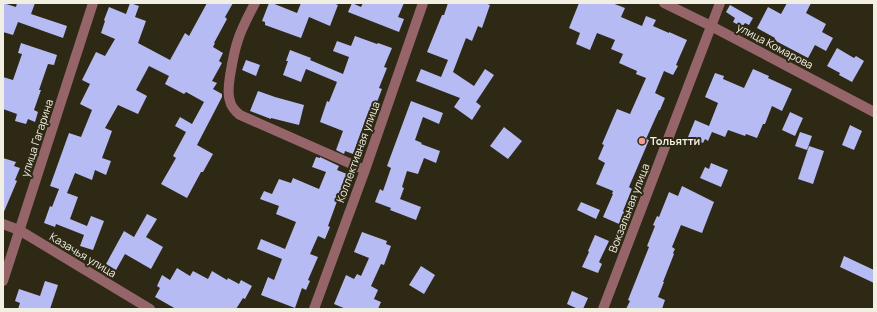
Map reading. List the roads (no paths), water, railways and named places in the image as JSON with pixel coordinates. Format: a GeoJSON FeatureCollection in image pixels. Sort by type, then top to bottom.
{"type":"FeatureCollection","features":[{"type":"Feature","properties":{"kind":"street","name":"улица Гагарина"},"geometry":{"type":"LineString","coordinates":[[3,281],[93,3]]}},
{"type":"Feature","properties":{"kind":"street"},"geometry":{"type":"LineString","coordinates":[[255,3],[238,39],[233,58],[228,91],[232,108],[240,116],[365,170]]}},
{"type":"Feature","properties":{"kind":"street","name":"Коллективная улица"},"geometry":{"type":"LineString","coordinates":[[314,309],[365,170],[423,3]]}},
{"type":"Feature","properties":{"kind":"street","name":"улица Комарова"},"geometry":{"type":"LineString","coordinates":[[664,3],[874,112]]}},
{"type":"Feature","properties":{"kind":"street","name":"Вокзальная улица"},"geometry":{"type":"LineString","coordinates":[[604,309],[720,3]]}},
{"type":"Feature","properties":{"kind":"street","name":"Казачья улица"},"geometry":{"type":"LineString","coordinates":[[3,224],[19,230],[150,309]]}},
{"type":"Feature","properties":{"kind":"place","name":"Тольятти"},"geometry":{"type":"Point","coordinates":[642,141]}}]}
